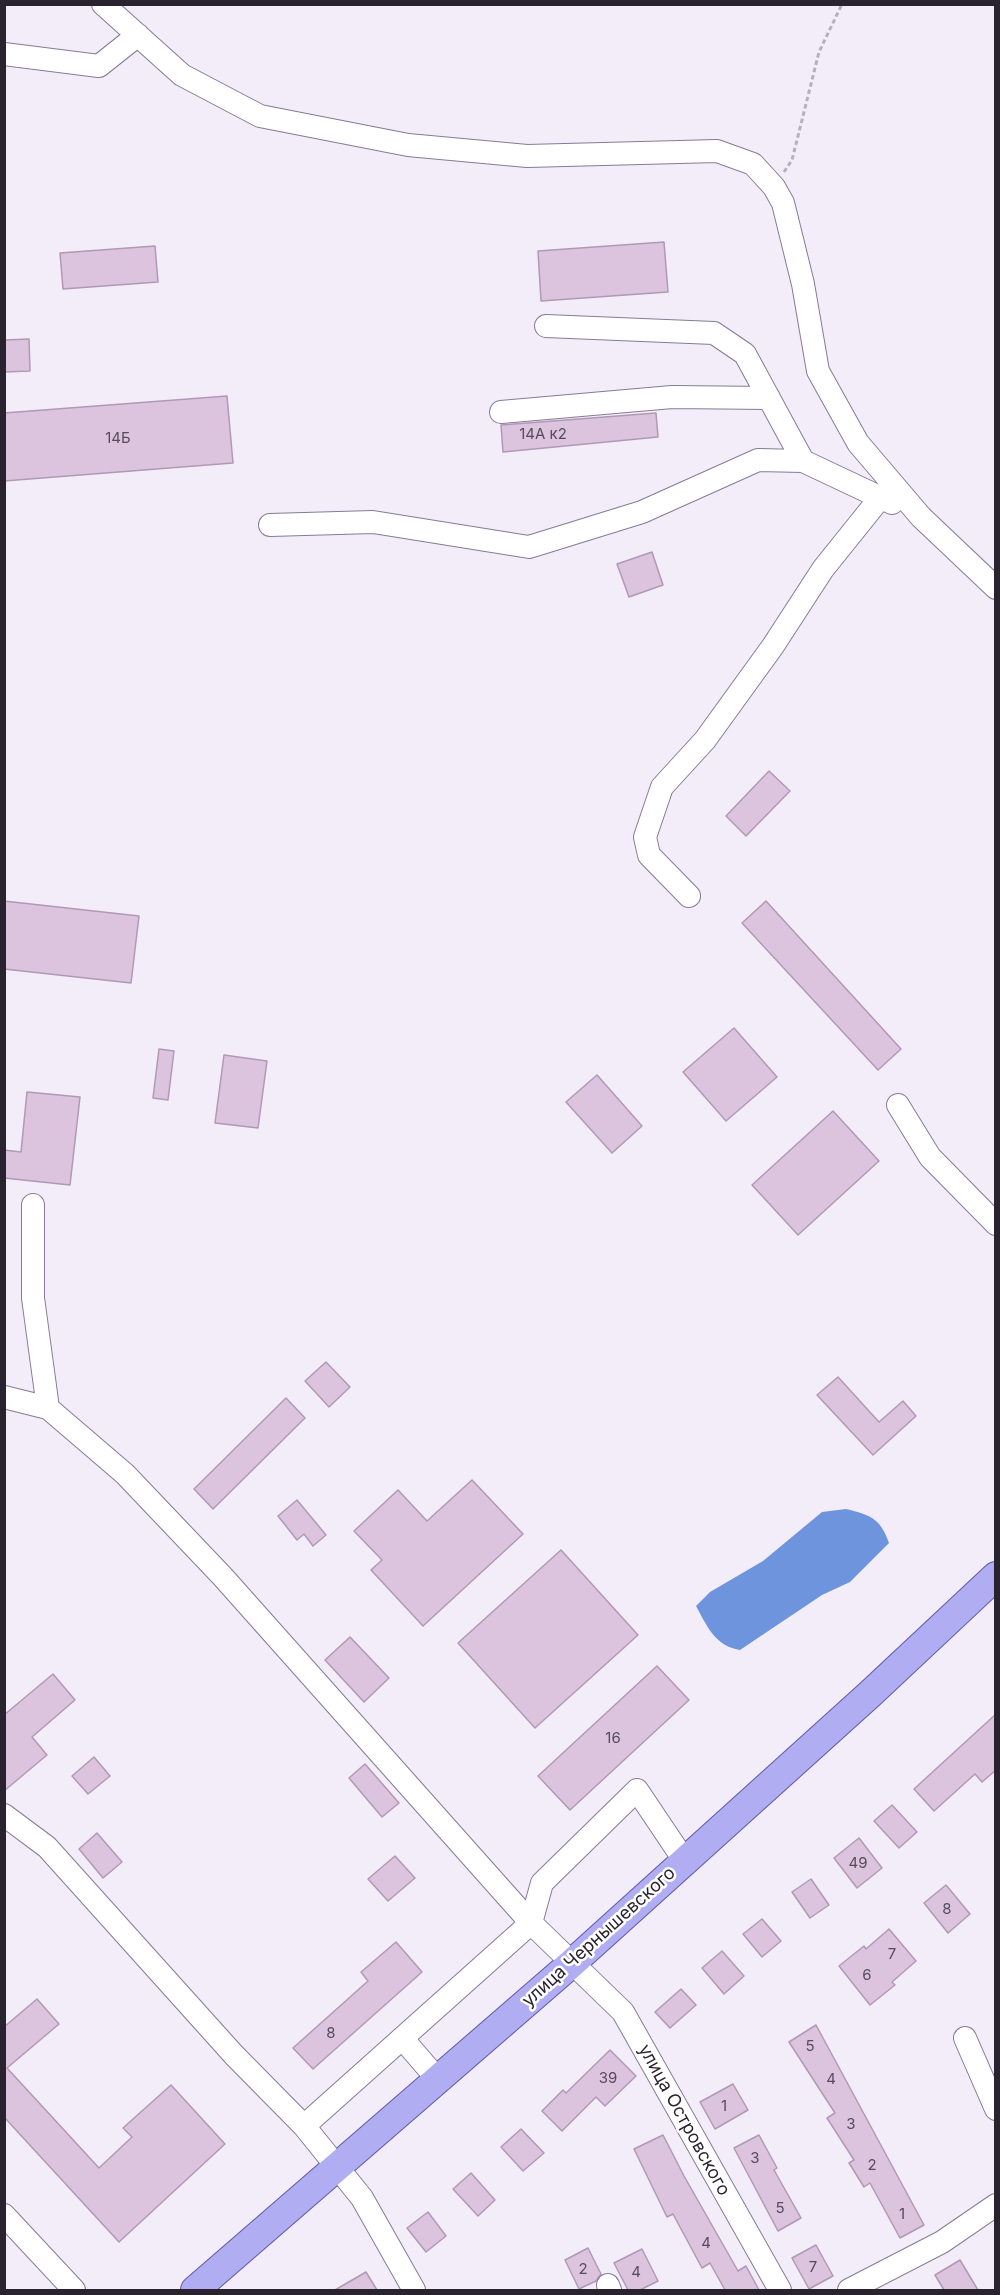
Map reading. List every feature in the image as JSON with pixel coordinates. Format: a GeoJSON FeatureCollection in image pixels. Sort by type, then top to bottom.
{"type":"FeatureCollection","features":[{"type":"Feature","properties":{"kind":"main road","name":"улица Чернышевского"},"geometry":{"type":"LineString","coordinates":[[195,2290],[439,2081],[684,1860],[992,1588]]}},
{"type":"Feature","properties":{"kind":"street"},"geometry":{"type":"LineString","coordinates":[[103,4],[182,75],[260,116],[408,145],[527,156],[717,151],[753,164],[774,187],[786,215],[818,371],[858,443],[921,517],[996,588]]}},
{"type":"Feature","properties":{"kind":"street"},"geometry":{"type":"LineString","coordinates":[[4,54],[99,66],[138,35]]}},
{"type":"Feature","properties":{"kind":"street"},"geometry":{"type":"LineString","coordinates":[[546,326],[714,333],[745,354],[803,461]]}},
{"type":"Feature","properties":{"kind":"street"},"geometry":{"type":"LineString","coordinates":[[501,412],[672,397],[769,398]]}},
{"type":"Feature","properties":{"kind":"street"},"geometry":{"type":"LineString","coordinates":[[270,525],[373,522],[529,547],[642,512],[758,460],[803,461],[921,517]]}},
{"type":"Feature","properties":{"kind":"street"},"geometry":{"type":"LineString","coordinates":[[689,896],[649,855],[645,837],[662,787],[705,741],[773,646],[823,569],[880,498]]}},
{"type":"Feature","properties":{"kind":"street"},"geometry":{"type":"LineString","coordinates":[[898,1106],[930,1158],[996,1224]]}},
{"type":"Feature","properties":{"kind":"street"},"geometry":{"type":"LineString","coordinates":[[4,1397],[48,1408],[33,1298],[33,1205]]}},
{"type":"Feature","properties":{"kind":"street","name":"улица Островского"},"geometry":{"type":"LineString","coordinates":[[48,1408],[125,1474],[223,1577],[531,1923],[623,2012],[780,2290]]}},
{"type":"Feature","properties":{"kind":"street"},"geometry":{"type":"LineString","coordinates":[[304,2126],[531,1923],[542,1883],[638,1790],[684,1860]]}},
{"type":"Feature","properties":{"kind":"street"},"geometry":{"type":"LineString","coordinates":[[4,1815],[47,1847],[234,2055],[304,2126],[362,2198],[414,2290]]}},
{"type":"Feature","properties":{"kind":"street"},"geometry":{"type":"LineString","coordinates":[[402,2038],[439,2081]]}},
{"type":"Feature","properties":{"kind":"street"},"geometry":{"type":"LineString","coordinates":[[965,2038],[996,2109]]}},
{"type":"Feature","properties":{"kind":"street"},"geometry":{"type":"LineString","coordinates":[[849,2290],[942,2242],[996,2205]]}},
{"type":"Feature","properties":{"kind":"street"},"geometry":{"type":"LineString","coordinates":[[4,2215],[74,2290]]}},
{"type":"Feature","properties":{"kind":"path"},"geometry":{"type":"LineString","coordinates":[[774,187],[792,160],[819,52],[842,4]]}},
{"type":"Feature","properties":{"kind":"water"},"geometry":{"type":"Polygon","coordinates":[[[846,1509],[874,1519],[882,1528],[889,1543],[850,1582],[822,1595],[740,1650],[731,1648],[718,1640],[708,1628],[696,1606],[710,1592],[763,1561],[822,1512],[846,1509]]]}},
{"type":"Feature","properties":{"kind":"building"},"geometry":{"type":"Polygon","coordinates":[[[664,242],[668,292],[541,301],[538,251],[664,242]]]}},
{"type":"Feature","properties":{"kind":"building"},"geometry":{"type":"Polygon","coordinates":[[[155,246],[158,282],[63,289],[60,253],[155,246]]]}},
{"type":"Feature","properties":{"kind":"building"},"geometry":{"type":"Polygon","coordinates":[[[29,339],[30,371],[4,372],[4,340],[29,339]]]}},
{"type":"Feature","properties":{"kind":"building"},"geometry":{"type":"Polygon","coordinates":[[[227,396],[233,463],[4,481],[4,413],[227,396]]]}},
{"type":"Feature","properties":{"kind":"building"},"geometry":{"type":"Polygon","coordinates":[[[656,413],[658,437],[503,452],[501,425],[656,413]]]}},
{"type":"Feature","properties":{"kind":"building"},"geometry":{"type":"Polygon","coordinates":[[[652,552],[663,585],[629,597],[617,564],[652,552]]]}},
{"type":"Feature","properties":{"kind":"building"},"geometry":{"type":"Polygon","coordinates":[[[769,771],[790,791],[746,836],[726,816],[769,771]]]}},
{"type":"Feature","properties":{"kind":"building"},"geometry":{"type":"Polygon","coordinates":[[[4,901],[139,916],[131,983],[4,969],[4,901]]]}},
{"type":"Feature","properties":{"kind":"building"},"geometry":{"type":"Polygon","coordinates":[[[766,901],[901,1049],[878,1070],[742,923],[766,901]]]}},
{"type":"Feature","properties":{"kind":"building"},"geometry":{"type":"Polygon","coordinates":[[[734,1028],[777,1077],[726,1121],[683,1072],[734,1028]]]}},
{"type":"Feature","properties":{"kind":"building"},"geometry":{"type":"Polygon","coordinates":[[[159,1049],[174,1051],[168,1100],[153,1098],[159,1049]]]}},
{"type":"Feature","properties":{"kind":"building"},"geometry":{"type":"Polygon","coordinates":[[[224,1055],[267,1061],[258,1128],[215,1123],[224,1055]]]}},
{"type":"Feature","properties":{"kind":"building"},"geometry":{"type":"Polygon","coordinates":[[[597,1075],[642,1126],[612,1153],[566,1102],[597,1075]]]}},
{"type":"Feature","properties":{"kind":"building"},"geometry":{"type":"Polygon","coordinates":[[[27,1092],[80,1097],[70,1185],[4,1178],[4,1150],[21,1152],[27,1092]]]}},
{"type":"Feature","properties":{"kind":"building"},"geometry":{"type":"Polygon","coordinates":[[[833,1111],[879,1161],[798,1235],[752,1185],[833,1111]]]}},
{"type":"Feature","properties":{"kind":"building"},"geometry":{"type":"Polygon","coordinates":[[[326,1362],[350,1387],[329,1407],[305,1381],[326,1362]]]}},
{"type":"Feature","properties":{"kind":"building"},"geometry":{"type":"Polygon","coordinates":[[[838,1377],[879,1422],[903,1401],[916,1416],[873,1455],[817,1395],[838,1377]]]}},
{"type":"Feature","properties":{"kind":"building"},"geometry":{"type":"Polygon","coordinates":[[[286,1398],[305,1418],[213,1509],[194,1489],[286,1398]]]}},
{"type":"Feature","properties":{"kind":"building"},"geometry":{"type":"Polygon","coordinates":[[[472,1480],[523,1534],[423,1626],[371,1570],[382,1560],[354,1531],[398,1490],[427,1521],[472,1480]]]}},
{"type":"Feature","properties":{"kind":"building"},"geometry":{"type":"Polygon","coordinates":[[[297,1500],[326,1535],[313,1546],[304,1534],[297,1540],[278,1516],[297,1500]]]}},
{"type":"Feature","properties":{"kind":"building"},"geometry":{"type":"Polygon","coordinates":[[[561,1550],[638,1635],[535,1728],[458,1643],[561,1550]]]}},
{"type":"Feature","properties":{"kind":"building"},"geometry":{"type":"Polygon","coordinates":[[[350,1637],[389,1678],[364,1702],[325,1660],[350,1637]]]}},
{"type":"Feature","properties":{"kind":"building"},"geometry":{"type":"Polygon","coordinates":[[[657,1666],[689,1700],[570,1810],[538,1776],[657,1666]]]}},
{"type":"Feature","properties":{"kind":"building"},"geometry":{"type":"Polygon","coordinates":[[[53,1674],[75,1700],[32,1737],[47,1755],[4,1791],[4,1715],[53,1674]]]}},
{"type":"Feature","properties":{"kind":"building"},"geometry":{"type":"Polygon","coordinates":[[[996,1714],[996,1770],[982,1782],[975,1774],[934,1811],[914,1789],[996,1714]]]}},
{"type":"Feature","properties":{"kind":"building"},"geometry":{"type":"Polygon","coordinates":[[[94,1757],[110,1776],[88,1794],[72,1776],[94,1757]]]}},
{"type":"Feature","properties":{"kind":"building"},"geometry":{"type":"Polygon","coordinates":[[[365,1764],[399,1803],[382,1817],[349,1778],[365,1764]]]}},
{"type":"Feature","properties":{"kind":"building"},"geometry":{"type":"Polygon","coordinates":[[[892,1805],[917,1832],[899,1848],[874,1821],[892,1805]]]}},
{"type":"Feature","properties":{"kind":"building"},"geometry":{"type":"Polygon","coordinates":[[[97,1833],[122,1862],[103,1878],[79,1849],[97,1833]]]}},
{"type":"Feature","properties":{"kind":"building"},"geometry":{"type":"Polygon","coordinates":[[[859,1838],[882,1868],[857,1888],[834,1858],[859,1838]]]}},
{"type":"Feature","properties":{"kind":"building"},"geometry":{"type":"Polygon","coordinates":[[[395,1856],[415,1878],[388,1901],[368,1879],[395,1856]]]}},
{"type":"Feature","properties":{"kind":"building"},"geometry":{"type":"Polygon","coordinates":[[[811,1879],[829,1905],[810,1918],[792,1892],[811,1879]]]}},
{"type":"Feature","properties":{"kind":"building"},"geometry":{"type":"Polygon","coordinates":[[[946,1885],[970,1914],[948,1933],[924,1903],[946,1885]]]}},
{"type":"Feature","properties":{"kind":"building"},"geometry":{"type":"Polygon","coordinates":[[[762,1919],[781,1941],[762,1957],[743,1934],[762,1919]]]}},
{"type":"Feature","properties":{"kind":"building"},"geometry":{"type":"Polygon","coordinates":[[[889,1929],[916,1961],[892,1982],[895,1985],[870,2005],[839,1966],[864,1946],[866,1949],[889,1929]]]}},
{"type":"Feature","properties":{"kind":"building"},"geometry":{"type":"Polygon","coordinates":[[[396,1942],[422,1972],[313,2069],[293,2048],[368,1981],[361,1972],[396,1942]]]}},
{"type":"Feature","properties":{"kind":"building"},"geometry":{"type":"Polygon","coordinates":[[[722,1951],[744,1976],[724,1994],[702,1968],[722,1951]]]}},
{"type":"Feature","properties":{"kind":"building"},"geometry":{"type":"Polygon","coordinates":[[[681,1989],[696,2005],[670,2028],[655,2012],[681,1989]]]}},
{"type":"Feature","properties":{"kind":"building"},"geometry":{"type":"Polygon","coordinates":[[[37,1999],[59,2024],[7,2068],[99,2168],[132,2137],[123,2128],[171,2085],[225,2144],[119,2242],[4,2117],[4,2027],[37,1999]]]}},
{"type":"Feature","properties":{"kind":"building"},"geometry":{"type":"Polygon","coordinates":[[[816,2025],[924,2225],[900,2238],[870,2183],[864,2187],[849,2163],[854,2160],[827,2118],[835,2113],[789,2042],[816,2025]]]}},
{"type":"Feature","properties":{"kind":"building"},"geometry":{"type":"Polygon","coordinates":[[[610,2050],[636,2076],[605,2106],[596,2097],[562,2131],[542,2111],[563,2090],[566,2093],[610,2050]]]}},
{"type":"Feature","properties":{"kind":"building"},"geometry":{"type":"Polygon","coordinates":[[[733,2084],[748,2110],[715,2129],[700,2102],[733,2084]]]}},
{"type":"Feature","properties":{"kind":"building"},"geometry":{"type":"Polygon","coordinates":[[[521,2129],[544,2153],[523,2171],[501,2147],[521,2129]]]}},
{"type":"Feature","properties":{"kind":"building"},"geometry":{"type":"Polygon","coordinates":[[[663,2135],[738,2271],[746,2266],[759,2290],[725,2290],[710,2263],[702,2268],[673,2214],[667,2217],[634,2149],[663,2135]]]}},
{"type":"Feature","properties":{"kind":"building"},"geometry":{"type":"Polygon","coordinates":[[[759,2135],[777,2168],[774,2170],[801,2218],[778,2231],[734,2148],[759,2135]]]}},
{"type":"Feature","properties":{"kind":"building"},"geometry":{"type":"Polygon","coordinates":[[[471,2173],[495,2200],[478,2216],[453,2189],[471,2173]]]}},
{"type":"Feature","properties":{"kind":"building"},"geometry":{"type":"Polygon","coordinates":[[[428,2212],[446,2236],[426,2252],[407,2228],[428,2212]]]}},
{"type":"Feature","properties":{"kind":"building"},"geometry":{"type":"Polygon","coordinates":[[[816,2245],[833,2276],[809,2289],[792,2258],[816,2245]]]}},
{"type":"Feature","properties":{"kind":"building"},"geometry":{"type":"Polygon","coordinates":[[[588,2248],[601,2274],[596,2281],[579,2289],[565,2260],[588,2248]]]}},
{"type":"Feature","properties":{"kind":"building"},"geometry":{"type":"Polygon","coordinates":[[[642,2249],[658,2281],[640,2290],[628,2290],[614,2263],[642,2249]]]}},
{"type":"Feature","properties":{"kind":"building"},"geometry":{"type":"Polygon","coordinates":[[[960,2260],[978,2290],[944,2290],[935,2275],[960,2260]]]}},
{"type":"Feature","properties":{"kind":"building"},"geometry":{"type":"Polygon","coordinates":[[[366,2272],[377,2290],[335,2290],[366,2272]]]}}]}
